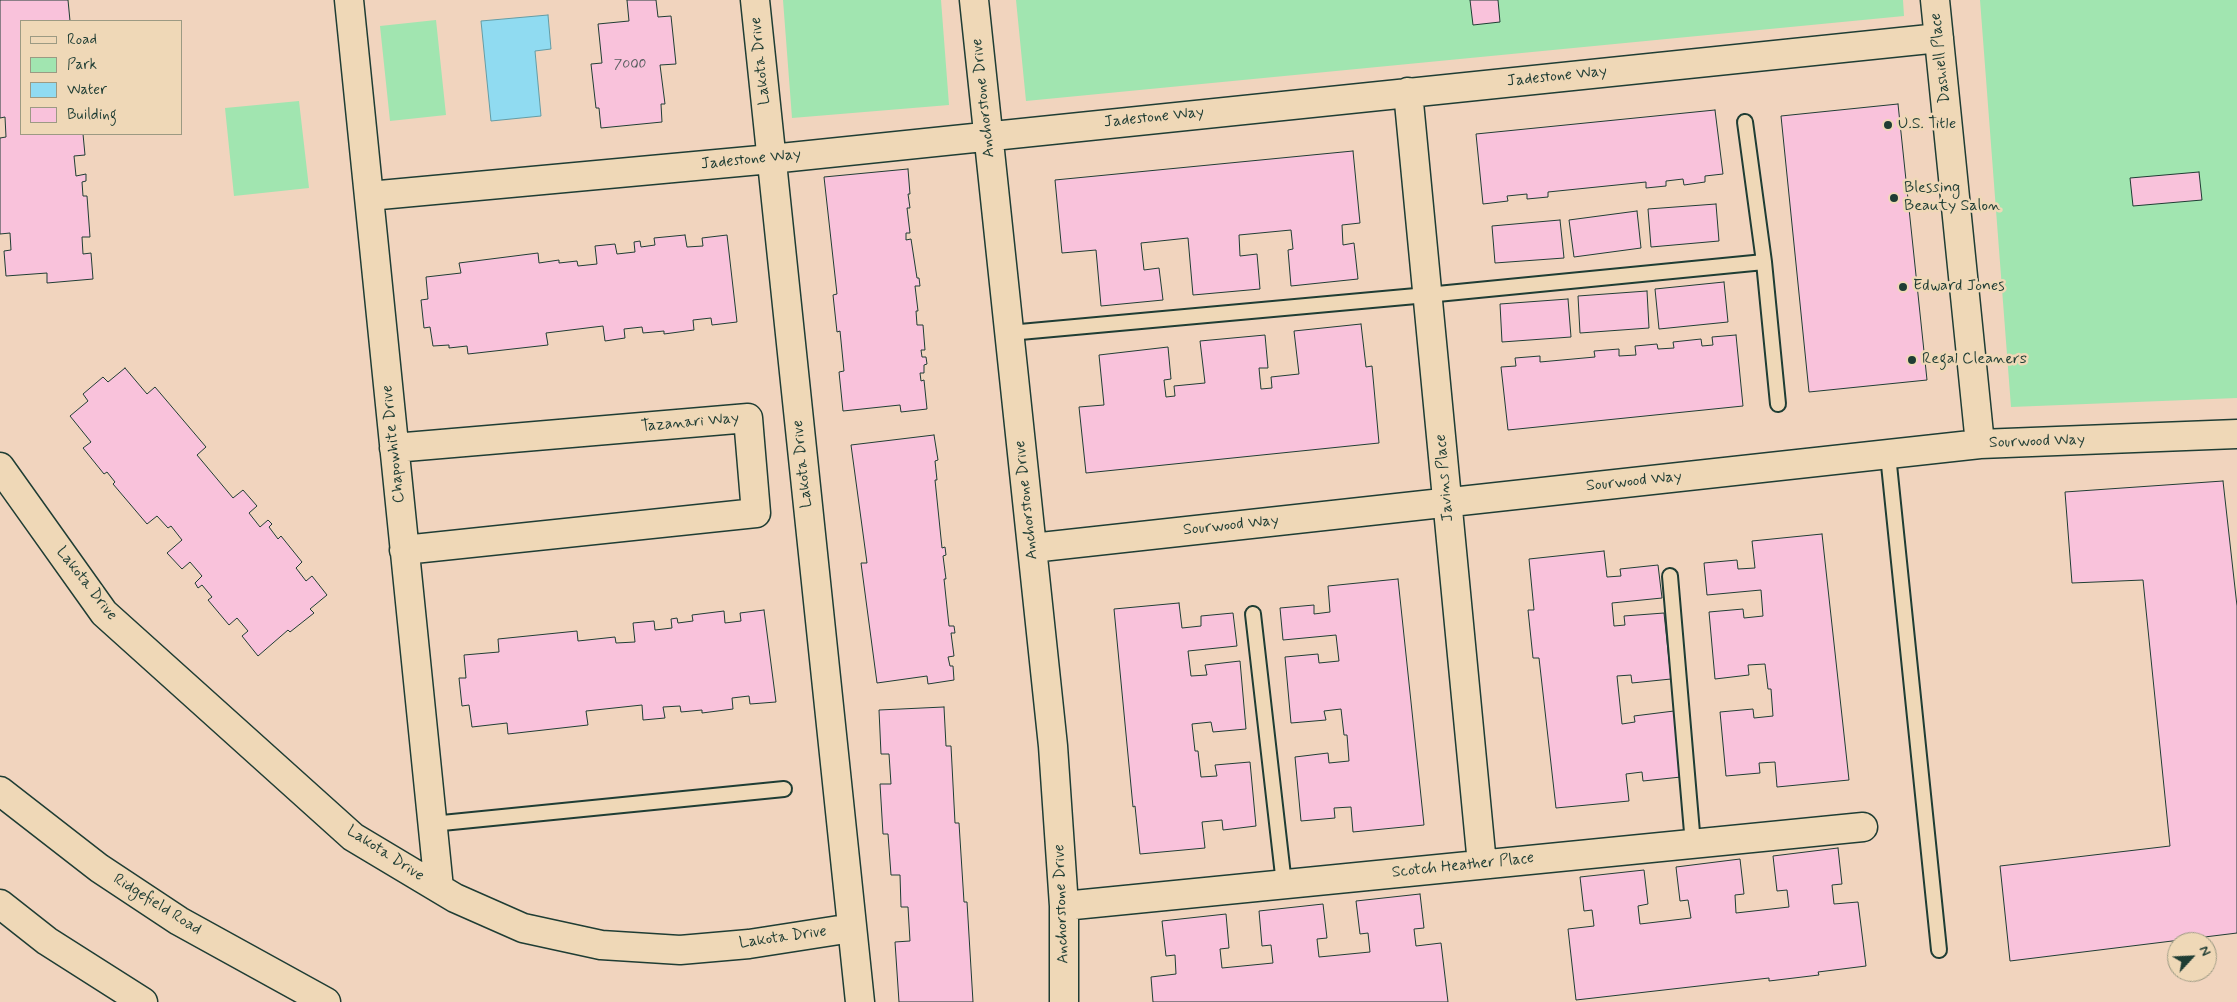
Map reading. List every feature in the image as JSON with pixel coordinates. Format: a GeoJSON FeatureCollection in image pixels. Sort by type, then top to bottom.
{"type":"FeatureCollection","features":[{"type":"Feature","properties":{"kind":"street","name":"Chapowhite Drive"},"geometry":{"type":"LineString","coordinates":[[349,0],[439,888]]}},
{"type":"Feature","properties":{"kind":"street","name":"Lakota Drive"},"geometry":{"type":"LineString","coordinates":[[755,0],[860,1002]]}},
{"type":"Feature","properties":{"kind":"street","name":"Anchorstone Drive"},"geometry":{"type":"LineString","coordinates":[[974,0],[1053,746],[1064,906],[1064,1002]]}},
{"type":"Feature","properties":{"kind":"street","name":"Dashiell Place"},"geometry":{"type":"LineString","coordinates":[[1935,0],[1980,444]]}},
{"type":"Feature","properties":{"kind":"street","name":"Jadestone Way"},"geometry":{"type":"LineString","coordinates":[[369,196],[771,159],[988,135],[1939,38]]}},
{"type":"Feature","properties":{"kind":"street","name":"Javins Place"},"geometry":{"type":"LineString","coordinates":[[1408,92],[1482,864]]}},
{"type":"Feature","properties":{"kind":"street","name":"Tazanari Way"},"geometry":{"type":"LineString","coordinates":[[394,448],[748,418],[756,513],[404,550]]}},
{"type":"Feature","properties":{"kind":"street","name":"Sourwood Way"},"geometry":{"type":"LineString","coordinates":[[1032,548],[1980,444],[2237,434]]}},
{"type":"Feature","properties":{"kind":"street","name":"Lakota Drive"},"geometry":{"type":"LineString","coordinates":[[0,467],[104,613],[353,837],[454,898],[522,928],[601,945],[680,950],[749,944],[852,928]]}},
{"type":"Feature","properties":{"kind":"street","name":"Ridgefield Road"},"geometry":{"type":"LineString","coordinates":[[0,791],[100,868],[179,921],[326,1002]]}},
{"type":"Feature","properties":{"kind":"street","name":"Scotch Heather Place"},"geometry":{"type":"LineString","coordinates":[[1064,906],[1863,827]]}},
{"type":"Feature","properties":{"kind":"street"},"geometry":{"type":"LineString","coordinates":[[0,904],[47,941],[143,1002]]}},
{"type":"Feature","properties":{"kind":"lane"},"geometry":{"type":"LineString","coordinates":[[1745,122],[1764,262],[1778,404]]}},
{"type":"Feature","properties":{"kind":"lane"},"geometry":{"type":"LineString","coordinates":[[1010,333],[1427,296],[1764,262]]}},
{"type":"Feature","properties":{"kind":"lane"},"geometry":{"type":"LineString","coordinates":[[1888,455],[1939,950]]}},
{"type":"Feature","properties":{"kind":"lane"},"geometry":{"type":"LineString","coordinates":[[1670,576],[1693,844]]}},
{"type":"Feature","properties":{"kind":"lane"},"geometry":{"type":"LineString","coordinates":[[1254,614],[1284,884]]}},
{"type":"Feature","properties":{"kind":"lane"},"geometry":{"type":"LineString","coordinates":[[432,824],[784,789]]}},
{"type":"Feature","properties":{"kind":"green space"},"geometry":{"type":"Polygon","coordinates":[[[783,0],[941,0],[949,105],[792,118],[783,0]]]}},
{"type":"Feature","properties":{"kind":"green space"},"geometry":{"type":"Polygon","coordinates":[[[1016,0],[1903,0],[1904,16],[1026,101],[1016,0]]]}},
{"type":"Feature","properties":{"kind":"green space"},"geometry":{"type":"Polygon","coordinates":[[[1980,0],[2237,0],[2237,398],[2011,407],[1980,0]]]}},
{"type":"Feature","properties":{"kind":"green space"},"geometry":{"type":"Polygon","coordinates":[[[436,20],[446,115],[390,121],[380,26],[436,20]]]}},
{"type":"Feature","properties":{"kind":"green space"},"geometry":{"type":"Polygon","coordinates":[[[299,101],[309,188],[234,196],[225,108],[299,101]]]}},
{"type":"Feature","properties":{"kind":"water"},"geometry":{"type":"Polygon","coordinates":[[[548,15],[551,49],[535,51],[541,116],[491,121],[481,21],[548,15]]]}},
{"type":"Feature","properties":{"kind":"building"},"geometry":{"type":"Polygon","coordinates":[[[0,0],[68,0],[70,20],[20,20],[20,135],[83,135],[85,155],[74,156],[76,176],[86,174],[86,181],[82,182],[83,196],[87,196],[90,237],[82,237],[83,254],[91,253],[93,279],[47,283],[47,273],[6,276],[4,251],[11,250],[10,233],[0,234],[0,138],[6,137],[5,117],[0,118],[0,0]]]}},
{"type":"Feature","properties":{"kind":"building"},"geometry":{"type":"Polygon","coordinates":[[[627,0],[656,0],[658,17],[671,16],[676,64],[660,65],[665,104],[661,104],[662,122],[601,128],[599,108],[596,108],[591,64],[602,63],[598,24],[629,21],[627,0]]]}},
{"type":"Feature","properties":{"kind":"building"},"geometry":{"type":"Polygon","coordinates":[[[1470,0],[1498,0],[1500,22],[1473,25],[1470,0]]]}},
{"type":"Feature","properties":{"kind":"building"},"geometry":{"type":"Polygon","coordinates":[[[1898,104],[1927,380],[1809,392],[1781,116],[1898,104]]]}},
{"type":"Feature","properties":{"kind":"building"},"geometry":{"type":"Polygon","coordinates":[[[1715,110],[1723,174],[1705,176],[1705,182],[1684,185],[1683,179],[1666,181],[1666,186],[1646,188],[1646,182],[1548,192],[1548,197],[1527,199],[1527,194],[1507,196],[1508,201],[1483,204],[1476,134],[1715,110]]]}},
{"type":"Feature","properties":{"kind":"building"},"geometry":{"type":"Polygon","coordinates":[[[1353,151],[1360,223],[1342,225],[1343,245],[1354,243],[1358,279],[1291,286],[1288,250],[1293,249],[1291,230],[1239,235],[1240,256],[1257,254],[1260,289],[1193,295],[1188,238],[1141,243],[1144,270],[1159,268],[1163,300],[1101,306],[1096,250],[1062,253],[1055,180],[1353,151]]]}},
{"type":"Feature","properties":{"kind":"building"},"geometry":{"type":"Polygon","coordinates":[[[908,169],[910,208],[907,208],[910,233],[906,233],[906,240],[911,239],[920,286],[915,286],[918,311],[916,311],[917,325],[923,325],[925,350],[921,350],[922,357],[926,357],[927,364],[924,365],[924,373],[920,373],[921,381],[924,380],[927,409],[901,412],[900,405],[843,411],[839,372],[844,371],[840,331],[837,332],[833,295],[837,294],[824,177],[908,169]]]}},
{"type":"Feature","properties":{"kind":"building"},"geometry":{"type":"Polygon","coordinates":[[[2199,172],[2202,200],[2133,206],[2130,178],[2199,172]]]}},
{"type":"Feature","properties":{"kind":"building"},"geometry":{"type":"Polygon","coordinates":[[[1716,204],[1719,241],[1651,247],[1648,209],[1716,204]]]}},
{"type":"Feature","properties":{"kind":"building"},"geometry":{"type":"Polygon","coordinates":[[[1637,211],[1641,248],[1574,257],[1569,220],[1637,211]]]}},
{"type":"Feature","properties":{"kind":"building"},"geometry":{"type":"Polygon","coordinates":[[[1560,220],[1564,258],[1495,263],[1492,226],[1560,220]]]}},
{"type":"Feature","properties":{"kind":"building"},"geometry":{"type":"Polygon","coordinates":[[[685,235],[687,247],[703,246],[702,238],[727,235],[737,322],[712,325],[711,318],[693,320],[694,330],[664,334],[664,331],[643,333],[642,327],[624,329],[625,338],[605,341],[603,326],[546,333],[548,345],[468,354],[467,346],[449,348],[449,345],[433,346],[430,327],[424,328],[421,300],[428,299],[426,277],[461,273],[459,263],[538,253],[539,263],[559,260],[559,263],[577,261],[578,266],[597,264],[595,246],[615,244],[617,254],[635,252],[634,242],[640,241],[641,247],[655,245],[654,238],[685,235]]]}},
{"type":"Feature","properties":{"kind":"building"},"geometry":{"type":"Polygon","coordinates":[[[1724,282],[1728,322],[1659,329],[1655,289],[1724,282]]]}},
{"type":"Feature","properties":{"kind":"building"},"geometry":{"type":"Polygon","coordinates":[[[1647,291],[1649,328],[1580,333],[1578,296],[1647,291]]]}},
{"type":"Feature","properties":{"kind":"building"},"geometry":{"type":"Polygon","coordinates":[[[1568,299],[1571,337],[1502,342],[1500,304],[1568,299]]]}},
{"type":"Feature","properties":{"kind":"building"},"geometry":{"type":"Polygon","coordinates":[[[1361,324],[1366,367],[1372,366],[1379,443],[1086,473],[1079,407],[1104,405],[1099,355],[1168,347],[1171,379],[1164,380],[1166,397],[1175,396],[1174,386],[1205,383],[1200,341],[1265,335],[1268,368],[1259,368],[1261,389],[1272,388],[1271,377],[1299,374],[1294,331],[1361,324]]]}},
{"type":"Feature","properties":{"kind":"building"},"geometry":{"type":"Polygon","coordinates":[[[1736,335],[1743,406],[1508,430],[1501,367],[1516,366],[1515,358],[1540,356],[1540,362],[1595,357],[1594,351],[1619,349],[1619,356],[1636,355],[1635,346],[1657,344],[1658,349],[1674,348],[1673,342],[1701,339],[1702,346],[1713,345],[1712,337],[1736,335]]]}},
{"type":"Feature","properties":{"kind":"building"},"geometry":{"type":"Polygon","coordinates":[[[125,368],[147,394],[155,387],[206,447],[197,455],[233,498],[243,490],[257,506],[249,513],[260,527],[268,520],[272,524],[269,527],[278,539],[281,536],[302,562],[296,568],[306,581],[312,576],[327,595],[310,609],[314,613],[290,632],[288,630],[258,656],[242,636],[248,631],[237,618],[229,625],[208,600],[212,597],[202,585],[198,588],[195,583],[202,576],[190,562],[182,569],[167,553],[182,540],[171,526],[168,528],[157,516],[147,524],[113,484],[115,482],[107,472],[104,474],[83,448],[91,442],[70,416],[88,401],[83,394],[103,377],[108,382],[125,368]]]}},
{"type":"Feature","properties":{"kind":"building"},"geometry":{"type":"Polygon","coordinates":[[[934,435],[938,460],[935,461],[937,480],[935,480],[942,548],[945,547],[946,555],[943,556],[946,579],[944,579],[949,626],[954,626],[955,633],[951,633],[954,656],[948,657],[950,666],[953,666],[954,680],[928,684],[927,676],[877,683],[861,563],[867,563],[851,445],[934,435]]]}},
{"type":"Feature","properties":{"kind":"building"},"geometry":{"type":"Polygon","coordinates":[[[2223,481],[2237,606],[2237,933],[2217,935],[2217,932],[2167,932],[2167,942],[2010,961],[2000,866],[2170,846],[2143,580],[2072,583],[2065,492],[2223,481]]]}},
{"type":"Feature","properties":{"kind":"building"},"geometry":{"type":"Polygon","coordinates":[[[1822,534],[1849,780],[1777,787],[1775,762],[1759,763],[1760,773],[1726,776],[1720,712],[1753,709],[1754,718],[1773,716],[1771,689],[1768,689],[1765,664],[1748,665],[1749,675],[1715,679],[1709,612],[1743,609],[1744,618],[1763,616],[1761,590],[1707,595],[1704,563],[1737,560],[1738,569],[1755,568],[1752,541],[1822,534]]]}},
{"type":"Feature","properties":{"kind":"building"},"geometry":{"type":"Polygon","coordinates":[[[1604,551],[1607,577],[1621,576],[1620,569],[1658,565],[1662,598],[1612,603],[1614,626],[1625,625],[1624,616],[1664,613],[1671,679],[1632,683],[1631,675],[1617,676],[1622,724],[1635,722],[1634,716],[1674,711],[1681,777],[1643,781],[1642,772],[1626,774],[1629,801],[1556,808],[1539,658],[1533,658],[1528,610],[1534,610],[1529,559],[1604,551]]]}},
{"type":"Feature","properties":{"kind":"building"},"geometry":{"type":"Polygon","coordinates":[[[1398,579],[1424,825],[1353,832],[1351,807],[1334,808],[1335,818],[1301,821],[1295,757],[1328,753],[1329,763],[1349,761],[1347,735],[1344,735],[1341,709],[1324,711],[1326,720],[1291,723],[1285,657],[1318,654],[1319,663],[1339,661],[1336,635],[1283,640],[1280,608],[1314,605],[1314,614],[1330,612],[1328,586],[1398,579]]]}},
{"type":"Feature","properties":{"kind":"building"},"geometry":{"type":"Polygon","coordinates":[[[1179,603],[1182,628],[1201,626],[1201,616],[1233,613],[1237,646],[1188,651],[1191,676],[1207,675],[1205,665],[1240,661],[1246,729],[1213,732],[1211,722],[1192,724],[1195,751],[1198,751],[1201,777],[1217,776],[1215,765],[1250,762],[1256,826],[1223,830],[1222,820],[1202,822],[1205,848],[1140,854],[1135,806],[1133,807],[1114,609],[1179,603]]]}},
{"type":"Feature","properties":{"kind":"building"},"geometry":{"type":"Polygon","coordinates":[[[764,610],[776,702],[750,704],[749,696],[732,698],[733,709],[702,713],[702,710],[681,712],[680,706],[663,707],[665,718],[643,720],[642,705],[586,711],[588,725],[508,734],[507,723],[472,727],[469,705],[462,706],[459,678],[466,678],[464,655],[499,652],[498,639],[577,631],[578,641],[615,637],[616,643],[635,642],[633,623],[654,621],[655,630],[672,628],[671,619],[677,618],[678,623],[693,621],[692,615],[724,611],[725,623],[741,621],[740,613],[764,610]]]}},
{"type":"Feature","properties":{"kind":"building"},"geometry":{"type":"Polygon","coordinates":[[[944,707],[946,746],[951,746],[955,823],[959,823],[964,902],[967,902],[973,1002],[899,1002],[895,942],[910,941],[908,907],[901,907],[900,875],[891,875],[888,834],[883,834],[880,784],[891,784],[889,754],[881,754],[879,710],[944,707]]]}},
{"type":"Feature","properties":{"kind":"building"},"geometry":{"type":"Polygon","coordinates":[[[1838,848],[1842,884],[1832,885],[1834,904],[1858,902],[1866,966],[1818,972],[1819,975],[1769,981],[1769,978],[1576,1000],[1568,929],[1594,926],[1592,910],[1584,911],[1580,877],[1644,870],[1648,904],[1638,906],[1640,924],[1691,918],[1688,900],[1680,901],[1676,867],[1740,859],[1744,894],[1735,895],[1736,913],[1789,907],[1787,890],[1777,891],[1773,856],[1838,848]]]}},
{"type":"Feature","properties":{"kind":"building"},"geometry":{"type":"Polygon","coordinates":[[[1420,894],[1424,928],[1414,929],[1416,946],[1441,943],[1448,1002],[1153,1002],[1151,977],[1176,974],[1175,955],[1166,956],[1162,921],[1226,914],[1229,948],[1220,949],[1222,968],[1273,963],[1271,945],[1262,946],[1259,911],[1323,904],[1327,938],[1317,939],[1319,957],[1370,952],[1368,933],[1360,934],[1356,901],[1420,894]]]}},
{"type":"Feature","properties":{"kind":"place","name":"U.S. Title"},"geometry":{"type":"Point","coordinates":[1888,125]}},
{"type":"Feature","properties":{"kind":"place","name":"Blessing Beauty Salon"},"geometry":{"type":"Point","coordinates":[1894,198]}},
{"type":"Feature","properties":{"kind":"place","name":"Edward Jones"},"geometry":{"type":"Point","coordinates":[1903,287]}},
{"type":"Feature","properties":{"kind":"place","name":"Regal Cleaners"},"geometry":{"type":"Point","coordinates":[1912,360]}}]}
